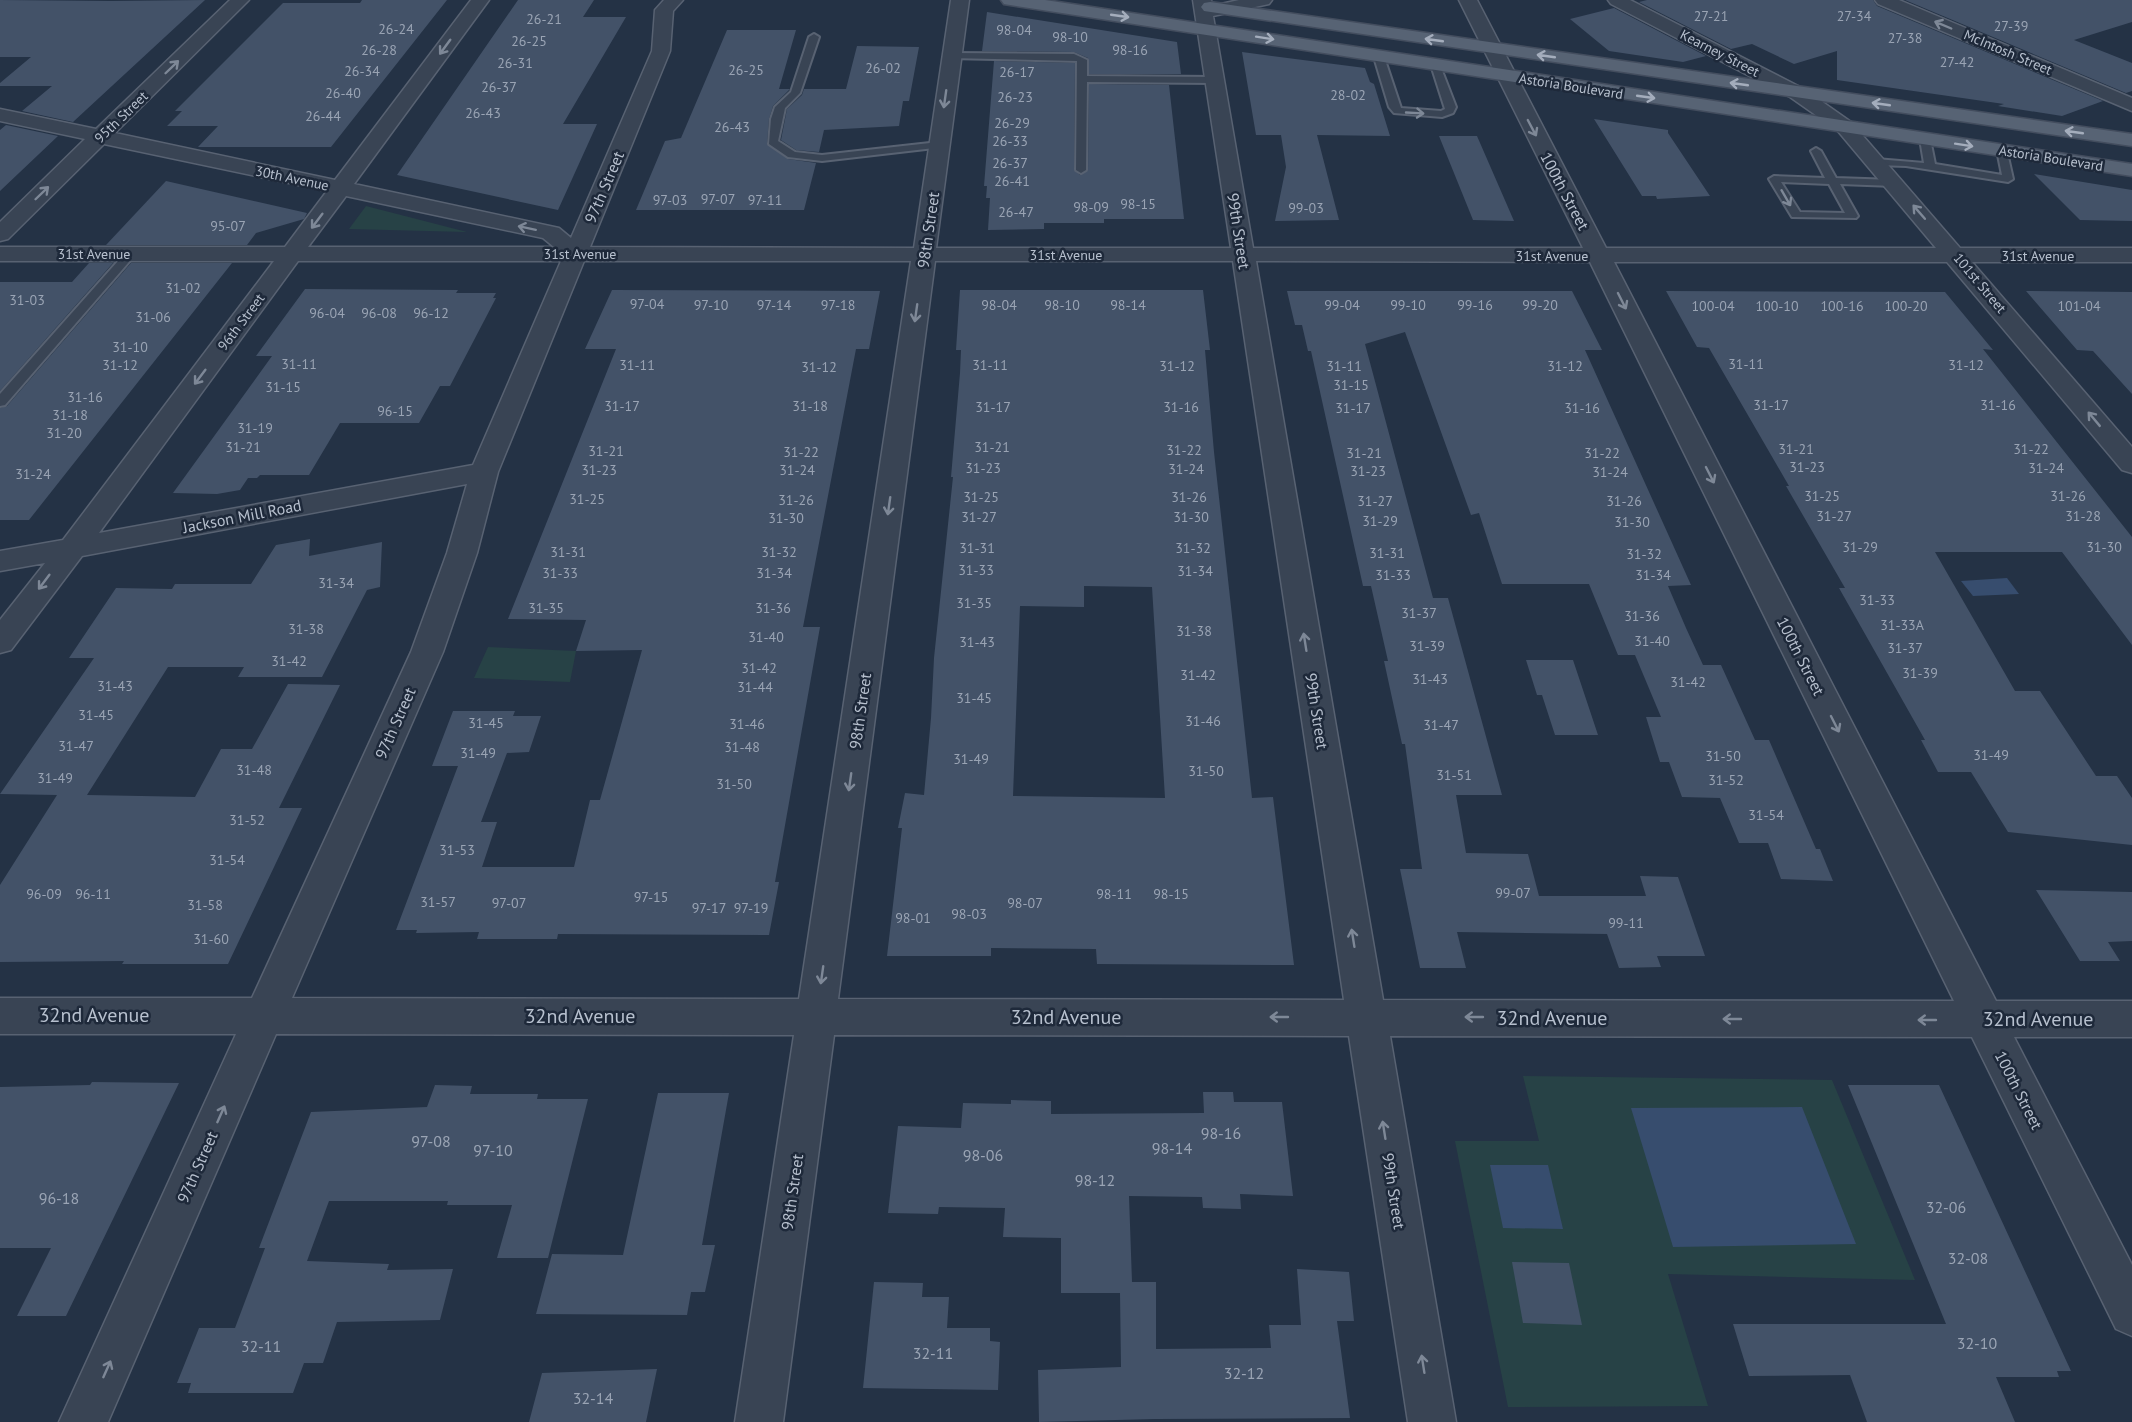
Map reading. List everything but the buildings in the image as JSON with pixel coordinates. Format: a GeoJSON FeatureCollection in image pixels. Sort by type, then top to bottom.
{"type":"FeatureCollection","features":[{"type":"Feature","properties":{"kind":"main road","name":"Astoria Boulevard"},"geometry":{"type":"LineString","coordinates":[[1010,0],[1204,10],[1844,126],[2132,170]]}},
{"type":"Feature","properties":{"kind":"main road","name":"Astoria Boulevard"},"geometry":{"type":"LineString","coordinates":[[1204,10],[1378,57],[1436,65],[1498,62],[1688,76],[2132,140]]}},
{"type":"Feature","properties":{"kind":"street","name":"95th Street"},"geometry":{"type":"LineString","coordinates":[[0,234],[240,0]]}},
{"type":"Feature","properties":{"kind":"street","name":"96th Street"},"geometry":{"type":"LineString","coordinates":[[0,642],[480,0]]}},
{"type":"Feature","properties":{"kind":"street","name":"98th Street"},"geometry":{"type":"LineString","coordinates":[[759,1422],[960,0]]}},
{"type":"Feature","properties":{"kind":"street"},"geometry":{"type":"LineString","coordinates":[[1204,10],[1263,0]]}},
{"type":"Feature","properties":{"kind":"street","name":"100th Street"},"geometry":{"type":"LineString","coordinates":[[1468,0],[1600,256],[2132,1313]]}},
{"type":"Feature","properties":{"kind":"street","name":"Kearney Street"},"geometry":{"type":"LineString","coordinates":[[1617,0],[1797,93],[1822,109]]}},
{"type":"Feature","properties":{"kind":"street","name":"McIntosh Street"},"geometry":{"type":"LineString","coordinates":[[1884,0],[2132,105]]}},
{"type":"Feature","properties":{"kind":"street","name":"97th Street"},"geometry":{"type":"LineString","coordinates":[[83,1422],[427,652],[462,553],[484,472],[662,51],[665,3]]}},
{"type":"Feature","properties":{"kind":"street","name":"99th Street"},"geometry":{"type":"LineString","coordinates":[[1204,10],[1432,1422]]}},
{"type":"Feature","properties":{"kind":"street"},"geometry":{"type":"LineString","coordinates":[[1688,76],[1734,60]]}},
{"type":"Feature","properties":{"kind":"street","name":"101st Street"},"geometry":{"type":"LineString","coordinates":[[1822,109],[1844,126],[1876,162],[2132,464]]}},
{"type":"Feature","properties":{"kind":"street","name":"30th Avenue"},"geometry":{"type":"LineString","coordinates":[[0,115],[551,233],[577,255]]}},
{"type":"Feature","properties":{"kind":"street","name":"31st Avenue"},"geometry":{"type":"LineString","coordinates":[[0,254],[2132,255]]}},
{"type":"Feature","properties":{"kind":"street","name":"Jackson Mill Road"},"geometry":{"type":"LineString","coordinates":[[0,561],[484,472]]}},
{"type":"Feature","properties":{"kind":"street","name":"32nd Avenue"},"geometry":{"type":"LineString","coordinates":[[0,1016],[2132,1020]]}},
{"type":"Feature","properties":{"kind":"lane"},"geometry":{"type":"LineString","coordinates":[[813,37],[795,93],[780,106],[776,119],[773,142],[779,148],[792,154],[822,158],[939,145]]}},
{"type":"Feature","properties":{"kind":"lane"},"geometry":{"type":"LineString","coordinates":[[952,56],[1074,57],[1082,60],[1081,170]]}},
{"type":"Feature","properties":{"kind":"lane"},"geometry":{"type":"LineString","coordinates":[[1378,57],[1394,107],[1398,111],[1409,113],[1442,114],[1449,111],[1450,107],[1436,65]]}},
{"type":"Feature","properties":{"kind":"lane"},"geometry":{"type":"LineString","coordinates":[[1082,79],[1215,80]]}},
{"type":"Feature","properties":{"kind":"lane"},"geometry":{"type":"LineString","coordinates":[[1925,139],[1929,163]]}},
{"type":"Feature","properties":{"kind":"lane"},"geometry":{"type":"LineString","coordinates":[[1876,162],[1929,163],[2008,178],[2002,150]]}},
{"type":"Feature","properties":{"kind":"lane"},"geometry":{"type":"LineString","coordinates":[[1816,151],[1831,181],[1852,216],[1796,215],[1774,178],[1831,181],[1894,183]]}},
{"type":"Feature","properties":{"kind":"lane"},"geometry":{"type":"LineString","coordinates":[[0,402],[130,254]]}},
{"type":"Feature","properties":{"kind":"green space"},"geometry":{"type":"Polygon","coordinates":[[[366,206],[467,232],[349,229],[366,206]]]}},
{"type":"Feature","properties":{"kind":"green space"},"geometry":{"type":"Polygon","coordinates":[[[488,647],[576,651],[570,682],[474,678],[488,647]]]}},
{"type":"Feature","properties":{"kind":"green space"},"geometry":{"type":"Polygon","coordinates":[[[1523,1076],[1832,1080],[1915,1280],[1668,1274],[1708,1406],[1508,1407],[1455,1141],[1539,1141],[1523,1076]]]}},
{"type":"Feature","properties":{"kind":"water"},"geometry":{"type":"Polygon","coordinates":[[[2007,578],[2019,594],[1973,596],[1961,581],[2007,578]]]}},
{"type":"Feature","properties":{"kind":"water"},"geometry":{"type":"Polygon","coordinates":[[[1802,1107],[1856,1244],[1673,1247],[1631,1108],[1802,1107]]]}},
{"type":"Feature","properties":{"kind":"water"},"geometry":{"type":"Polygon","coordinates":[[[1490,1165],[1548,1165],[1563,1229],[1503,1228],[1490,1165]]]}}]}
